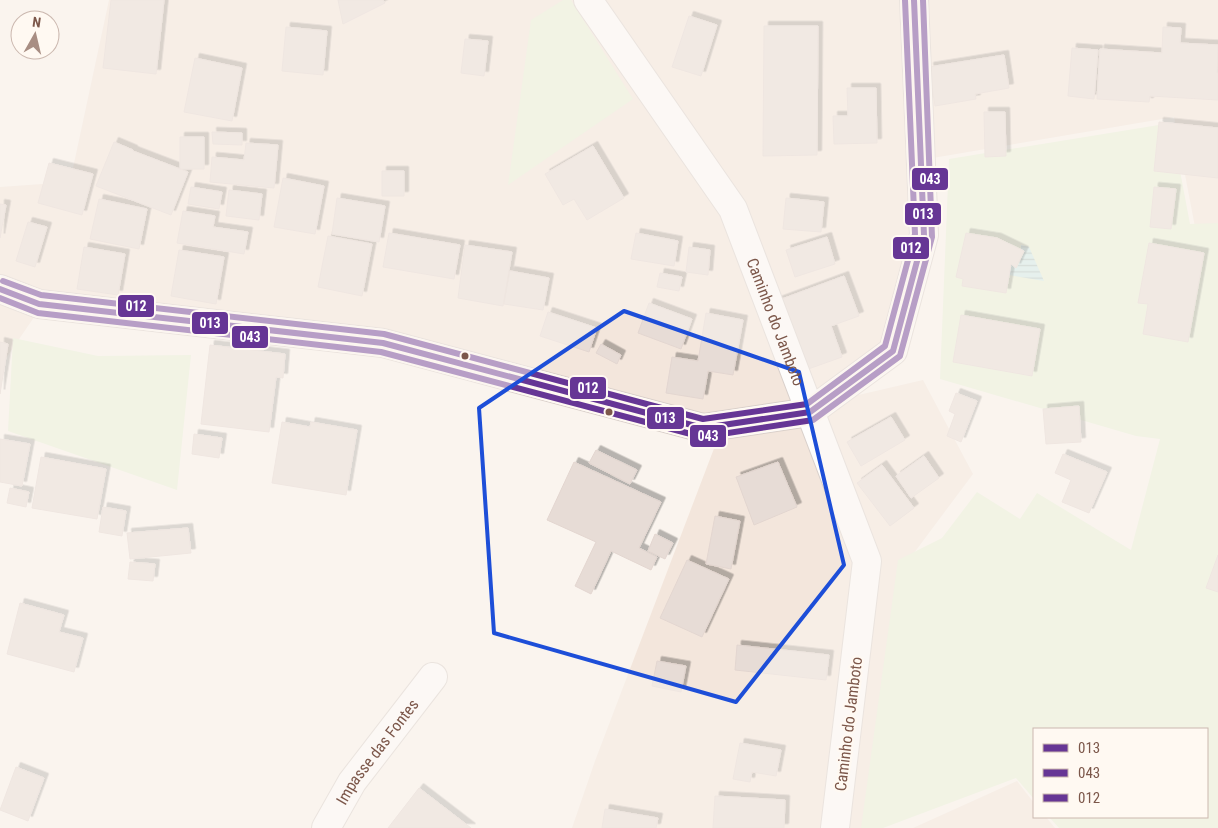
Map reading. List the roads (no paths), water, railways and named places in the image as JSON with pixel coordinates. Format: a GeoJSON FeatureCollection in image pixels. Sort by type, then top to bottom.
{"type":"FeatureCollection","features":[{"type":"Feature","properties":{"kind":"main road","name":"Caminho do Jamboto"},"geometry":{"type":"LineString","coordinates":[[588,0],[733,209],[867,561],[835,828]]}},
{"type":"Feature","properties":{"kind":"main road"},"geometry":{"type":"LineString","coordinates":[[0,288],[39,304],[383,343],[703,428],[810,412],[893,351],[924,235],[914,0]]}},
{"type":"Feature","properties":{"kind":"main road","name":"Impasse das Fontes"},"geometry":{"type":"LineString","coordinates":[[326,828],[352,782],[433,677]]}},
{"type":"Feature","properties":{"kind":"water"},"geometry":{"type":"Polygon","coordinates":[[[1021,245],[1029,247],[1044,281],[1009,275],[1011,264],[1017,267],[1024,252],[1021,249],[1021,245]]]}}]}
